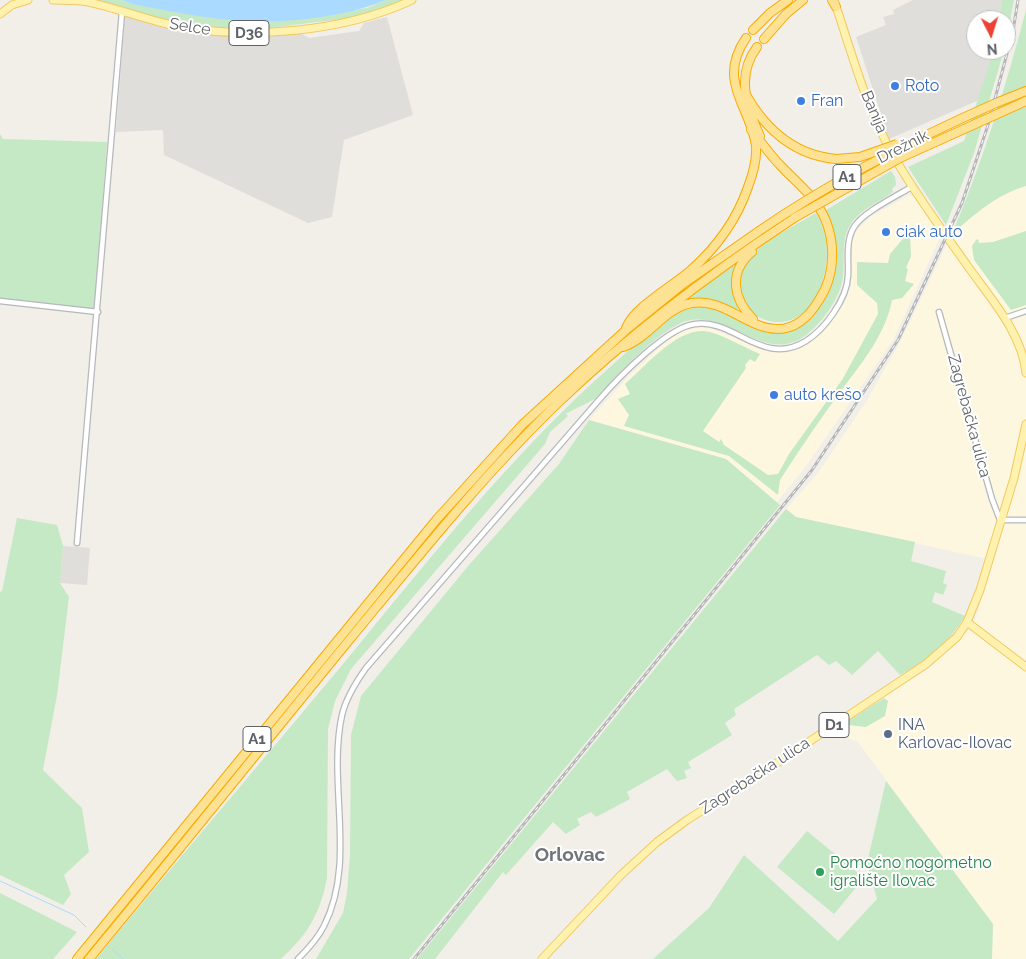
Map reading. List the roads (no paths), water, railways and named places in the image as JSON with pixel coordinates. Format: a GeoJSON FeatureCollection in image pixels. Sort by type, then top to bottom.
{"type":"FeatureCollection","features":[{"type":"Feature","properties":{"kind":"highway"},"geometry":{"type":"LineString","coordinates":[[753,30],[770,13],[788,0]]}},
{"type":"Feature","properties":{"kind":"highway"},"geometry":{"type":"LineString","coordinates":[[764,40],[803,0]]}},
{"type":"Feature","properties":{"kind":"highway"},"geometry":{"type":"LineString","coordinates":[[626,330],[632,317],[691,270],[709,253],[732,222],[741,205],[753,172],[756,148],[739,101],[735,78],[738,52],[746,38]]}},
{"type":"Feature","properties":{"kind":"highway"},"geometry":{"type":"LineString","coordinates":[[757,47],[747,64],[745,93],[752,117],[765,147]]}},
{"type":"Feature","properties":{"kind":"highway","name":"Drežnik"},"geometry":{"type":"LineString","coordinates":[[626,330],[683,284],[759,230],[848,176],[938,129],[1026,91]]}},
{"type":"Feature","properties":{"kind":"highway"},"geometry":{"type":"LineString","coordinates":[[745,93],[764,121],[784,141],[808,154],[836,159],[875,153],[927,130],[938,129]]}},
{"type":"Feature","properties":{"kind":"highway","name":"Drežnik"},"geometry":{"type":"LineString","coordinates":[[764,238],[829,197],[900,158],[1026,101]]}},
{"type":"Feature","properties":{"kind":"highway"},"geometry":{"type":"LineString","coordinates":[[618,348],[632,343],[673,311],[690,304],[707,303],[717,305],[758,324],[772,328],[784,328],[805,318],[824,291],[832,257],[830,234],[822,212],[811,197],[780,165],[751,130]]}},
{"type":"Feature","properties":{"kind":"highway"},"geometry":{"type":"LineString","coordinates":[[758,324],[741,305],[735,288],[735,280],[744,258],[761,245],[764,238]]}},
{"type":"Feature","properties":{"kind":"highway","name":"A1"},"geometry":{"type":"LineString","coordinates":[[89,959],[453,515],[531,430],[618,348],[692,290],[764,238]]}},
{"type":"Feature","properties":{"kind":"highway","name":"A1"},"geometry":{"type":"LineString","coordinates":[[77,959],[443,513],[522,425],[626,330]]}},
{"type":"Feature","properties":{"kind":"main road"},"geometry":{"type":"LineString","coordinates":[[0,14],[12,5],[28,0]]}},
{"type":"Feature","properties":{"kind":"main road","name":"Selce"},"geometry":{"type":"LineString","coordinates":[[53,0],[86,1],[176,26],[254,33],[333,25],[366,17],[412,0]]}},
{"type":"Feature","properties":{"kind":"main road","name":"Banija"},"geometry":{"type":"LineString","coordinates":[[835,2],[870,105],[893,155],[1005,318]]}},
{"type":"Feature","properties":{"kind":"main road"},"geometry":{"type":"LineString","coordinates":[[1005,318],[1019,345],[1026,373]]}},
{"type":"Feature","properties":{"kind":"main road","name":"Zagrebačka ulica"},"geometry":{"type":"LineString","coordinates":[[542,959],[621,875],[657,842],[687,820],[926,664],[950,644],[967,622],[980,590],[1014,478],[1026,424]]}},
{"type":"Feature","properties":{"kind":"main road"},"geometry":{"type":"LineString","coordinates":[[967,622],[1026,667]]}},
{"type":"Feature","properties":{"kind":"street"},"geometry":{"type":"LineString","coordinates":[[77,542],[122,12]]}},
{"type":"Feature","properties":{"kind":"street"},"geometry":{"type":"LineString","coordinates":[[298,959],[323,928],[338,884],[342,715],[354,685],[379,652],[610,388],[636,363],[669,335],[685,326],[696,323],[712,325],[770,349],[790,348],[807,340],[827,320],[842,297],[848,277],[849,240],[856,224],[913,186]]}},
{"type":"Feature","properties":{"kind":"street"},"geometry":{"type":"LineString","coordinates":[[0,301],[98,312]]}},
{"type":"Feature","properties":{"kind":"street"},"geometry":{"type":"LineString","coordinates":[[1005,318],[1026,311]]}},
{"type":"Feature","properties":{"kind":"street","name":"Zagrebačka ulica"},"geometry":{"type":"LineString","coordinates":[[939,312],[992,499],[1000,520]]}},
{"type":"Feature","properties":{"kind":"street"},"geometry":{"type":"LineString","coordinates":[[1000,520],[1026,520]]}},
{"type":"Feature","properties":{"kind":"water"},"geometry":{"type":"Polygon","coordinates":[[[122,0],[386,0],[371,6],[320,17],[266,21],[205,17],[132,4],[122,0]]]}},
{"type":"Feature","properties":{"kind":"waterway"},"geometry":{"type":"LineString","coordinates":[[0,881],[74,915],[86,927]]}},
{"type":"Feature","properties":{"kind":"waterway"},"geometry":{"type":"LineString","coordinates":[[112,949],[123,959]]}},
{"type":"Feature","properties":{"kind":"railway"},"geometry":{"type":"LineString","coordinates":[[414,959],[812,470],[898,340],[962,203],[988,125],[1013,31],[1018,0]]}},
{"type":"Feature","properties":{"kind":"place","name":"Roto"},"geometry":{"type":"Point","coordinates":[895,86]}},
{"type":"Feature","properties":{"kind":"place","name":"Fran"},"geometry":{"type":"Point","coordinates":[801,101]}},
{"type":"Feature","properties":{"kind":"place","name":"ciak auto"},"geometry":{"type":"Point","coordinates":[886,232]}},
{"type":"Feature","properties":{"kind":"place","name":"auto krešo"},"geometry":{"type":"Point","coordinates":[774,395]}},
{"type":"Feature","properties":{"kind":"place","name":"INA Karlovac-Ilovac"},"geometry":{"type":"Point","coordinates":[888,734]}},
{"type":"Feature","properties":{"kind":"place","name":"Pomoćno nogometno igralište Ilovac"},"geometry":{"type":"Point","coordinates":[820,872]}},
{"type":"Feature","properties":{"kind":"district","name":"Orlovac"},"geometry":{"type":"Point","coordinates":[570,855]}}]}
